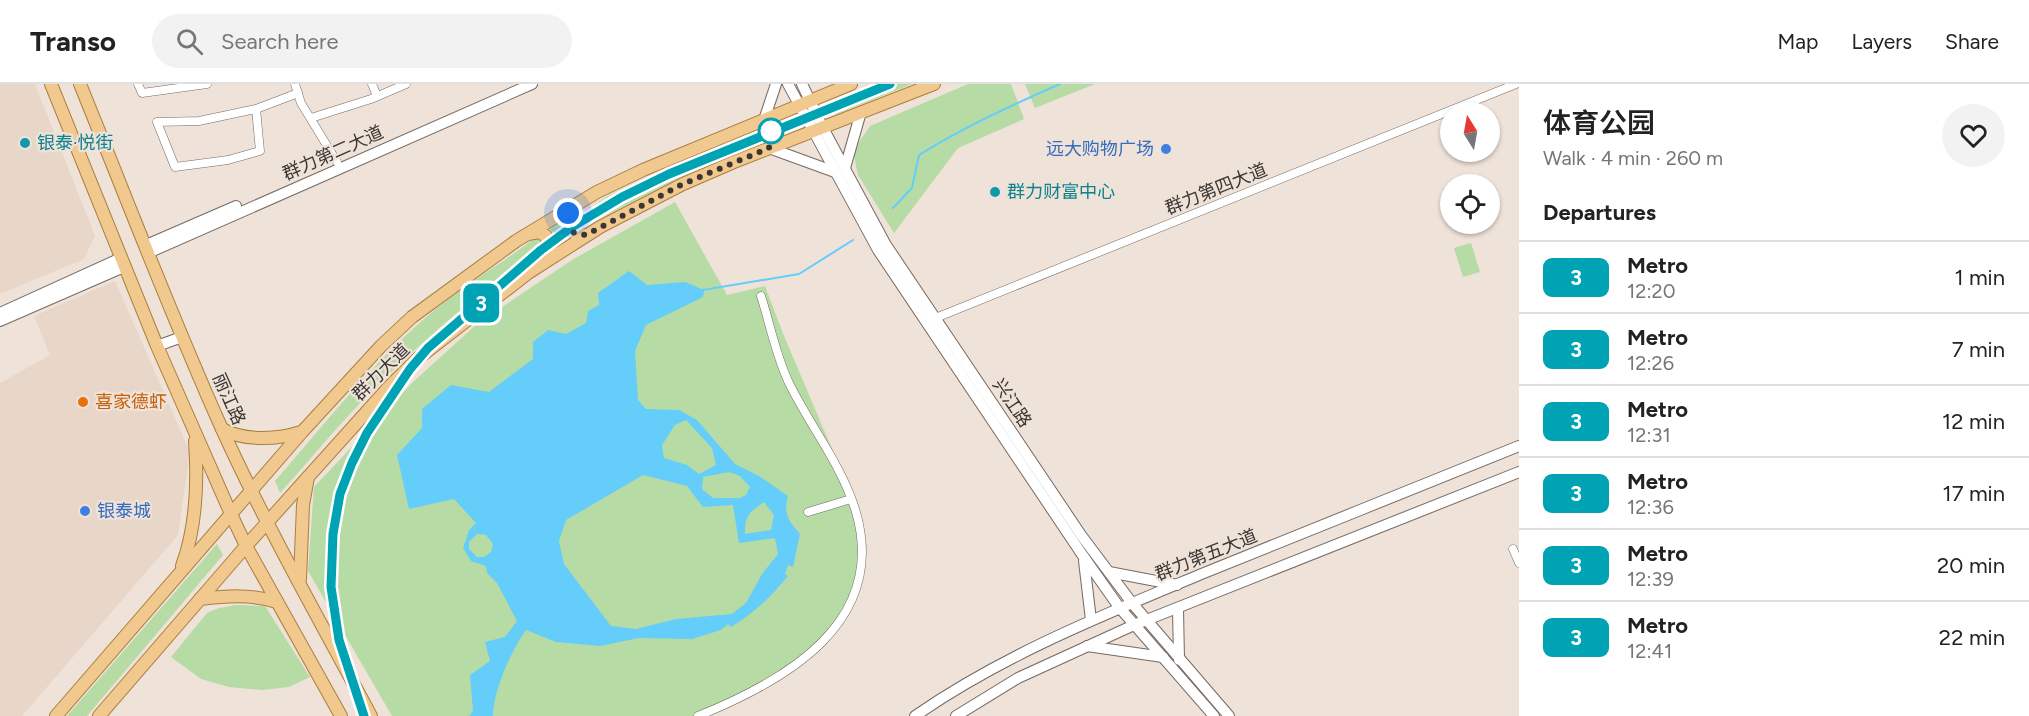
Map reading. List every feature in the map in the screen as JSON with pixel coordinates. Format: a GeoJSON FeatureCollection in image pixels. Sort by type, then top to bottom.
{"type":"FeatureCollection","features":[{"type":"Feature","properties":{"kind":"main road"},"geometry":{"type":"LineString","coordinates":[[51,84],[157,346],[231,514],[246,546],[341,716]]}},
{"type":"Feature","properties":{"kind":"main road","name":"丽江路"},"geometry":{"type":"LineString","coordinates":[[81,84],[182,337],[222,429],[267,523],[371,716]]}},
{"type":"Feature","properties":{"kind":"main road","name":"群力第二大道"},"geometry":{"type":"LineString","coordinates":[[147,249],[514,84]]}},
{"type":"Feature","properties":{"kind":"main road","name":"群力第二大道"},"geometry":{"type":"LineString","coordinates":[[147,249],[532,84]]}},
{"type":"Feature","properties":{"kind":"main road"},"geometry":{"type":"LineString","coordinates":[[764,120],[776,84]]}},
{"type":"Feature","properties":{"kind":"main road","name":"兴江路"},"geometry":{"type":"LineString","coordinates":[[788,84],[804,103],[882,247],[1084,557],[1134,626],[1214,716]]}},
{"type":"Feature","properties":{"kind":"main road","name":"兴江路"},"geometry":{"type":"LineString","coordinates":[[802,84],[804,103]]}},
{"type":"Feature","properties":{"kind":"main road","name":"群力大道"},"geometry":{"type":"LineString","coordinates":[[56,716],[302,432],[381,346],[412,317],[526,234],[571,206],[643,170],[849,84]]}},
{"type":"Feature","properties":{"kind":"main road","name":"群力大道"},"geometry":{"type":"LineString","coordinates":[[99,716],[308,476],[416,360],[548,259],[586,235],[683,184],[817,128],[934,84]]}},
{"type":"Feature","properties":{"kind":"main road"},"geometry":{"type":"LineString","coordinates":[[769,148],[840,170],[861,112]]}},
{"type":"Feature","properties":{"kind":"main road"},"geometry":{"type":"LineString","coordinates":[[571,206],[567,218],[569,226],[576,234],[586,235]]}},
{"type":"Feature","properties":{"kind":"main road"},"geometry":{"type":"LineString","coordinates":[[526,234],[538,232],[546,236],[551,250],[548,259]]}},
{"type":"Feature","properties":{"kind":"main road"},"geometry":{"type":"LineString","coordinates":[[0,313],[122,262]]}},
{"type":"Feature","properties":{"kind":"main road"},"geometry":{"type":"LineString","coordinates":[[0,321],[122,262]]}},
{"type":"Feature","properties":{"kind":"main road","name":"兴江路"},"geometry":{"type":"LineString","coordinates":[[931,320],[1081,535],[1132,603],[1229,716]]}},
{"type":"Feature","properties":{"kind":"main road"},"geometry":{"type":"LineString","coordinates":[[157,346],[182,337]]}},
{"type":"Feature","properties":{"kind":"main road"},"geometry":{"type":"LineString","coordinates":[[222,429],[237,436],[251,437],[289,436],[302,432]]}},
{"type":"Feature","properties":{"kind":"main road"},"geometry":{"type":"LineString","coordinates":[[179,574],[192,530],[196,473],[194,431]]}},
{"type":"Feature","properties":{"kind":"main road","name":"群力第五大道"},"geometry":{"type":"LineString","coordinates":[[915,716],[950,692],[1010,658],[1119,607],[1519,446]]}},
{"type":"Feature","properties":{"kind":"main road"},"geometry":{"type":"LineString","coordinates":[[956,716],[1018,678],[1087,646],[1519,472]]}},
{"type":"Feature","properties":{"kind":"main road"},"geometry":{"type":"LineString","coordinates":[[300,584],[300,544],[308,476]]}},
{"type":"Feature","properties":{"kind":"main road"},"geometry":{"type":"LineString","coordinates":[[1084,557],[1091,620]]}},
{"type":"Feature","properties":{"kind":"main road"},"geometry":{"type":"LineString","coordinates":[[1109,572],[1177,585]]}},
{"type":"Feature","properties":{"kind":"main road"},"geometry":{"type":"LineString","coordinates":[[200,599],[232,596],[260,597],[277,602]]}},
{"type":"Feature","properties":{"kind":"main road"},"geometry":{"type":"LineString","coordinates":[[1178,609],[1179,660]]}},
{"type":"Feature","properties":{"kind":"main road"},"geometry":{"type":"LineString","coordinates":[[1087,646],[1163,657]]}},
{"type":"Feature","properties":{"kind":"street"},"geometry":{"type":"LineString","coordinates":[[138,84],[142,93],[207,84]]}},
{"type":"Feature","properties":{"kind":"street"},"geometry":{"type":"LineString","coordinates":[[295,84],[301,103],[337,162]]}},
{"type":"Feature","properties":{"kind":"street"},"geometry":{"type":"LineString","coordinates":[[372,84],[377,96]]}},
{"type":"Feature","properties":{"kind":"street"},"geometry":{"type":"LineString","coordinates":[[311,118],[406,84]]}},
{"type":"Feature","properties":{"kind":"street","name":"群力第四大道"},"geometry":{"type":"LineString","coordinates":[[931,320],[1516,84]]}},
{"type":"Feature","properties":{"kind":"street"},"geometry":{"type":"LineString","coordinates":[[256,109],[260,151],[228,160],[175,167],[157,122],[199,122],[256,109],[298,93]]}},
{"type":"Feature","properties":{"kind":"street"},"geometry":{"type":"LineString","coordinates":[[698,716],[740,699],[799,663],[831,634],[850,606],[860,574],[862,546],[856,512],[838,470],[789,382],[761,296]]}},
{"type":"Feature","properties":{"kind":"street"},"geometry":{"type":"LineString","coordinates":[[808,512],[850,499]]}},
{"type":"Feature","properties":{"kind":"street"},"geometry":{"type":"LineString","coordinates":[[1513,549],[1519,563]]}},
{"type":"Feature","properties":{"kind":"shaded area","name":"银泰·悦街"},"geometry":{"type":"Polygon","coordinates":[[[0,84],[35,84],[95,236],[84,259],[0,294],[0,84]]]}},
{"type":"Feature","properties":{"kind":"shaded area","name":"银泰城"},"geometry":{"type":"Polygon","coordinates":[[[115,281],[190,452],[178,535],[22,716],[0,716],[0,383],[50,355],[34,316],[115,281]]]}},
{"type":"Feature","properties":{"kind":"green space"},"geometry":{"type":"Polygon","coordinates":[[[879,84],[912,84],[837,114],[832,104],[879,84]]]}},
{"type":"Feature","properties":{"kind":"green space"},"geometry":{"type":"Polygon","coordinates":[[[968,84],[1011,84],[1024,119],[958,148],[894,233],[858,175],[853,151],[870,126],[968,84]]]}},
{"type":"Feature","properties":{"kind":"green space"},"geometry":{"type":"Polygon","coordinates":[[[1025,84],[1095,84],[1035,108],[1025,84]]]}},
{"type":"Feature","properties":{"kind":"green space"},"geometry":{"type":"Polygon","coordinates":[[[784,119],[789,131],[677,179],[583,227],[578,228],[575,225],[574,220],[577,217],[606,197],[642,179],[784,119]]]}},
{"type":"Feature","properties":{"kind":"green space"},"geometry":{"type":"Polygon","coordinates":[[[675,202],[727,295],[765,286],[858,510],[867,546],[856,600],[834,634],[789,669],[696,716],[392,716],[308,571],[314,487],[413,382],[477,324],[572,260],[675,202]]]}},
{"type":"Feature","properties":{"kind":"green space"},"geometry":{"type":"Polygon","coordinates":[[[563,221],[570,234],[556,244],[548,231],[563,221]]]}},
{"type":"Feature","properties":{"kind":"green space"},"geometry":{"type":"Polygon","coordinates":[[[540,237],[545,246],[476,297],[389,374],[335,430],[280,493],[275,481],[347,397],[404,337],[450,298],[535,238],[540,237]]]}},
{"type":"Feature","properties":{"kind":"green space"},"geometry":{"type":"Polygon","coordinates":[[[1471,243],[1480,272],[1463,277],[1454,248],[1471,243]]]}},
{"type":"Feature","properties":{"kind":"green space"},"geometry":{"type":"Polygon","coordinates":[[[217,544],[223,555],[87,716],[67,716],[217,544]]]}},
{"type":"Feature","properties":{"kind":"green space"},"geometry":{"type":"Polygon","coordinates":[[[236,605],[265,606],[310,677],[289,687],[262,690],[229,687],[201,679],[171,657],[207,613],[236,605]]]}},
{"type":"Feature","properties":{"kind":"water"},"geometry":{"type":"Polygon","coordinates":[[[629,271],[647,285],[685,282],[704,290],[703,297],[646,325],[635,351],[638,400],[646,409],[679,410],[697,420],[735,464],[759,476],[788,496],[786,508],[788,517],[800,534],[793,567],[788,565],[785,574],[788,576],[769,598],[747,616],[731,627],[728,624],[721,630],[692,639],[639,638],[600,646],[556,642],[526,630],[504,672],[496,695],[493,716],[469,716],[473,711],[470,675],[490,661],[485,642],[505,637],[517,621],[497,583],[487,573],[486,566],[471,561],[463,548],[469,530],[476,523],[454,499],[409,509],[397,455],[422,428],[422,409],[451,385],[489,392],[533,359],[533,342],[548,330],[566,334],[586,323],[588,311],[599,305],[598,293],[629,271]],[[686,420],[675,425],[662,445],[664,458],[687,465],[699,474],[716,465],[712,448],[686,420]],[[729,472],[703,477],[702,489],[713,498],[740,498],[746,495],[750,487],[740,476],[729,472]],[[643,475],[566,520],[559,541],[564,564],[611,626],[636,629],[676,619],[732,614],[746,603],[762,574],[778,554],[775,538],[739,543],[733,505],[703,507],[687,486],[643,475]],[[764,502],[747,519],[745,534],[771,530],[774,515],[764,502]],[[477,534],[469,542],[469,549],[477,557],[484,557],[491,552],[493,544],[486,535],[477,534]]]}},
{"type":"Feature","properties":{"kind":"waterway"},"geometry":{"type":"LineString","coordinates":[[893,208],[912,188],[919,155],[988,117],[1060,84]]}},
{"type":"Feature","properties":{"kind":"waterway"},"geometry":{"type":"LineString","coordinates":[[703,290],[799,274],[853,240]]}},
{"type":"Feature","properties":{"kind":"metro line","name":"3"},"geometry":{"type":"LineString","coordinates":[[364,716],[339,640],[331,587],[333,534],[340,494],[352,463],[367,433],[410,369],[428,348],[541,250],[572,227],[622,197],[669,174],[890,84]]}},
{"type":"Feature","properties":{"kind":"place","name":"银泰·悦街"},"geometry":{"type":"Point","coordinates":[25,143]}},
{"type":"Feature","properties":{"kind":"place","name":"远大购物广场"},"geometry":{"type":"Point","coordinates":[1166,149]}},
{"type":"Feature","properties":{"kind":"place","name":"群力财富中心"},"geometry":{"type":"Point","coordinates":[995,192]}},
{"type":"Feature","properties":{"kind":"place","name":"喜家德虾"},"geometry":{"type":"Point","coordinates":[83,402]}},
{"type":"Feature","properties":{"kind":"place","name":"银泰城"},"geometry":{"type":"Point","coordinates":[85,511]}},
{"type":"Feature","properties":{"kind":"route"},"geometry":{"type":"LineString","coordinates":[[568,213],[567,222],[573,233],[586,235],[683,184],[769,148],[771,131]]}}]}
